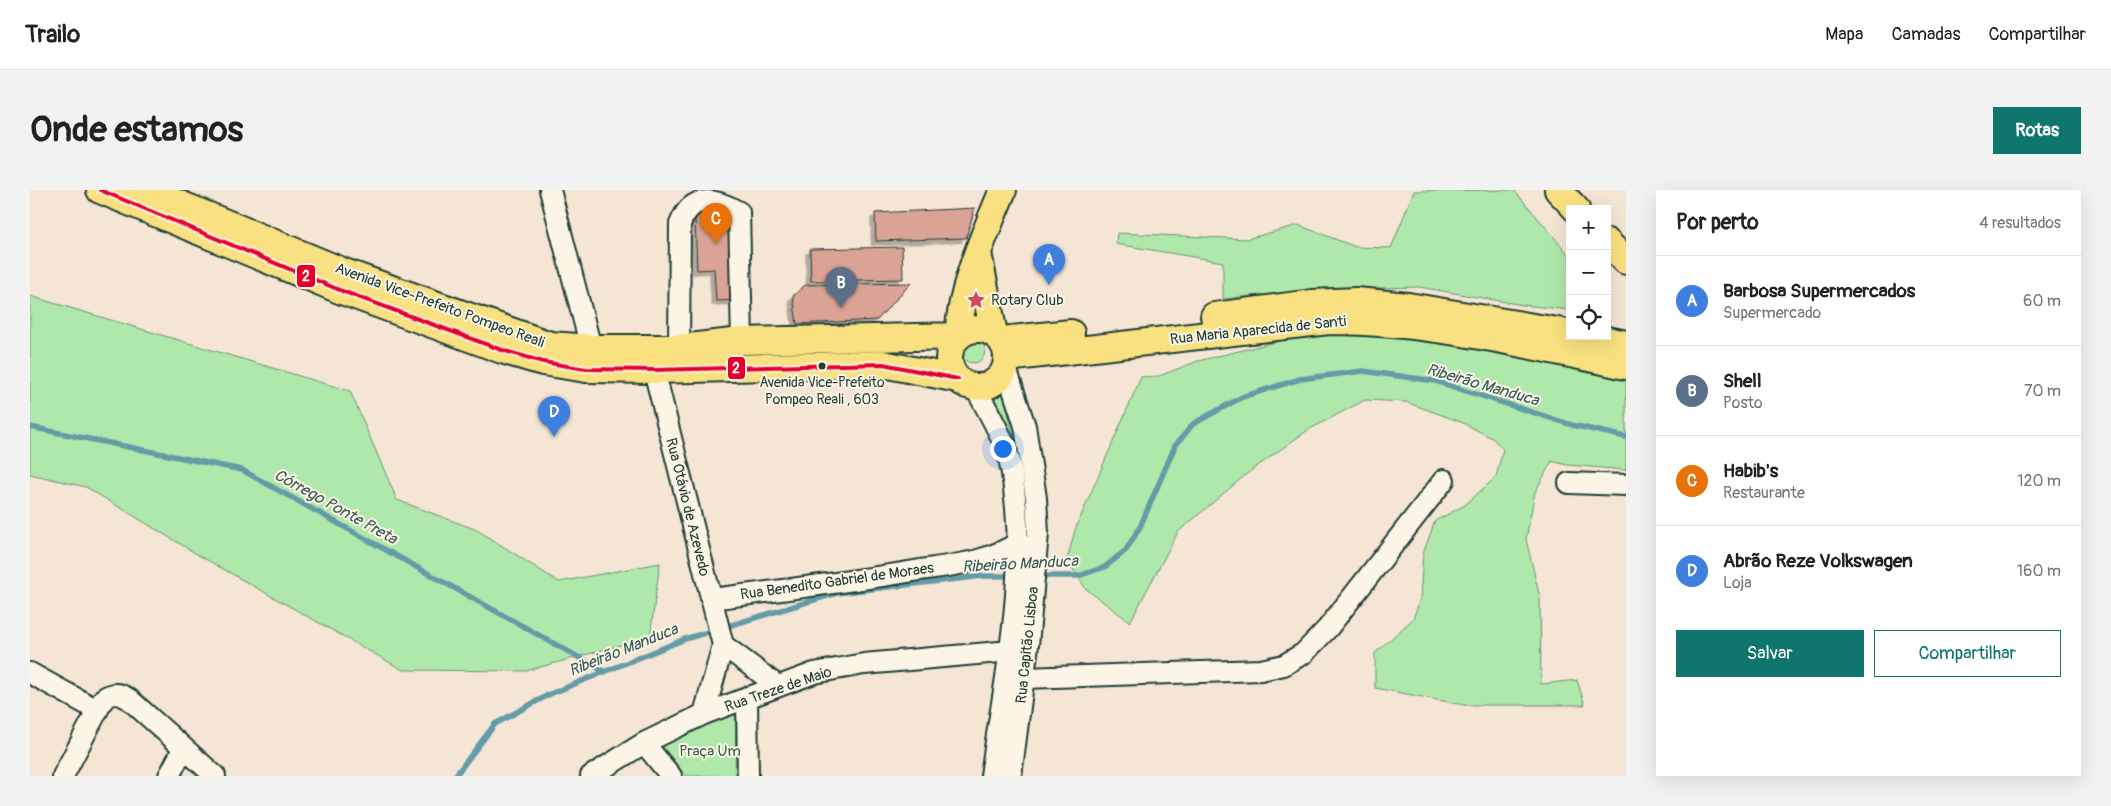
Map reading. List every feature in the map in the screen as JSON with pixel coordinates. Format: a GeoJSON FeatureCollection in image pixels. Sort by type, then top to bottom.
{"type":"FeatureCollection","features":[{"type":"Feature","properties":{"kind":"main road","name":"Avenida Vice-Prefeito Pompeo Reali"},"geometry":{"type":"LineString","coordinates":[[100,190],[342,291],[502,350],[543,362],[586,369],[654,370],[883,364],[966,383]]}},
{"type":"Feature","properties":{"kind":"main road","name":"Avenida Vice-Prefeito Pompeo Reali"},"geometry":{"type":"LineString","coordinates":[[146,190],[347,272],[550,345],[591,348],[679,348],[742,341],[958,336]]}},
{"type":"Feature","properties":{"kind":"main road"},"geometry":{"type":"LineString","coordinates":[[977,250],[1002,350],[1001,376],[994,383],[985,386],[966,383],[952,371],[949,353],[958,336],[962,302],[977,250],[1003,190]]}},
{"type":"Feature","properties":{"kind":"main road"},"geometry":{"type":"LineString","coordinates":[[1558,190],[1572,205]]}},
{"type":"Feature","properties":{"kind":"main road"},"geometry":{"type":"LineString","coordinates":[[1616,251],[1626,273]]}},
{"type":"Feature","properties":{"kind":"main road","name":"Rua Maria Aparecida de Santi"},"geometry":{"type":"LineString","coordinates":[[1002,350],[1173,322],[1312,303],[1356,301],[1408,306],[1566,332]]}},
{"type":"Feature","properties":{"kind":"main road","name":"Rua Maria Aparecida de Santi"},"geometry":{"type":"LineString","coordinates":[[1002,350],[1329,320],[1373,321],[1421,326],[1537,346],[1626,366]]}},
{"type":"Feature","properties":{"kind":"main road"},"geometry":{"type":"LineString","coordinates":[[1611,336],[1626,324]]}},
{"type":"Feature","properties":{"kind":"main road"},"geometry":{"type":"LineString","coordinates":[[958,336],[976,329],[1002,350]]}},
{"type":"Feature","properties":{"kind":"street"},"geometry":{"type":"LineString","coordinates":[[550,190],[591,348]]}},
{"type":"Feature","properties":{"kind":"street"},"geometry":{"type":"LineString","coordinates":[[679,348],[680,224],[686,210],[697,203],[709,201],[723,202],[739,212],[742,341]]}},
{"type":"Feature","properties":{"kind":"street","name":"Rua Capitão Lisboa"},"geometry":{"type":"LineString","coordinates":[[1002,350],[1025,426],[1036,498],[1038,533],[1026,564],[1024,678],[1011,776]]}},
{"type":"Feature","properties":{"kind":"street","name":"Rua Otávio de Azevedo"},"geometry":{"type":"LineString","coordinates":[[654,370],[722,642],[704,714]]}},
{"type":"Feature","properties":{"kind":"street","name":"Rua Capitão Lisboa"},"geometry":{"type":"LineString","coordinates":[[966,383],[1007,452],[1013,480],[1018,542],[1026,564]]}},
{"type":"Feature","properties":{"kind":"street"},"geometry":{"type":"LineString","coordinates":[[1024,678],[1261,670],[1284,665],[1304,653],[1328,628],[1444,480]]}},
{"type":"Feature","properties":{"kind":"street"},"geometry":{"type":"LineString","coordinates":[[1568,483],[1626,485]]}},
{"type":"Feature","properties":{"kind":"street","name":"Rua Benedito Gabriel de Moraes"},"geometry":{"type":"LineString","coordinates":[[713,607],[980,560],[1006,550],[1018,542]]}},
{"type":"Feature","properties":{"kind":"street","name":"Rua Capitão Lisboa"},"geometry":{"type":"LineString","coordinates":[[991,776],[999,712],[1011,651],[1024,605]]}},
{"type":"Feature","properties":{"kind":"street"},"geometry":{"type":"LineString","coordinates":[[722,642],[778,686]]}},
{"type":"Feature","properties":{"kind":"street","name":"Rua Treze de Maio"},"geometry":{"type":"LineString","coordinates":[[591,776],[644,743],[704,714],[814,673],[864,664],[1011,651]]}},
{"type":"Feature","properties":{"kind":"street"},"geometry":{"type":"LineString","coordinates":[[30,673],[98,710]]}},
{"type":"Feature","properties":{"kind":"street"},"geometry":{"type":"LineString","coordinates":[[63,776],[104,698],[112,694],[121,694],[129,699],[215,776]]}},
{"type":"Feature","properties":{"kind":"street"},"geometry":{"type":"LineString","coordinates":[[747,698],[748,776]]}},
{"type":"Feature","properties":{"kind":"street"},"geometry":{"type":"LineString","coordinates":[[644,743],[671,776]]}},
{"type":"Feature","properties":{"kind":"street"},"geometry":{"type":"LineString","coordinates":[[169,776],[183,749]]}},
{"type":"Feature","properties":{"kind":"green space"},"geometry":{"type":"Polygon","coordinates":[[[1514,190],[1566,251],[1566,310],[1523,305],[1419,287],[1335,289],[1223,299],[1223,262],[1116,244],[1117,233],[1247,239],[1298,225],[1356,247],[1391,248],[1414,191],[1514,190]]]}},
{"type":"Feature","properties":{"kind":"green space"},"geometry":{"type":"Polygon","coordinates":[[[30,296],[350,391],[397,500],[477,530],[559,582],[660,563],[650,637],[526,671],[403,670],[200,556],[86,487],[30,474],[30,296]]]}},
{"type":"Feature","properties":{"kind":"green space"},"geometry":{"type":"Polygon","coordinates":[[[1345,333],[1447,343],[1587,369],[1626,379],[1626,470],[1567,465],[1552,461],[1535,492],[1526,539],[1540,598],[1541,684],[1577,680],[1585,705],[1464,705],[1375,688],[1375,653],[1413,619],[1420,599],[1423,554],[1435,521],[1465,505],[1496,477],[1503,449],[1492,438],[1461,422],[1406,402],[1365,400],[1308,430],[1249,472],[1178,532],[1130,622],[1086,589],[1067,560],[1075,530],[1141,377],[1159,376],[1198,361],[1296,337],[1345,333]]]}},
{"type":"Feature","properties":{"kind":"green space"},"geometry":{"type":"Polygon","coordinates":[[[973,339],[982,342],[985,351],[982,360],[973,363],[964,360],[961,351],[964,342],[973,339]]]}},
{"type":"Feature","properties":{"kind":"green space"},"geometry":{"type":"Polygon","coordinates":[[[1003,393],[1017,449],[988,404],[1003,393]]]}},
{"type":"Feature","properties":{"kind":"green space","name":"Praça Um"},"geometry":{"type":"Polygon","coordinates":[[[736,713],[735,776],[686,776],[661,744],[736,713]]]}},
{"type":"Feature","properties":{"kind":"building"},"geometry":{"type":"Polygon","coordinates":[[[975,208],[966,238],[876,241],[875,213],[975,208]]]}},
{"type":"Feature","properties":{"kind":"building"},"geometry":{"type":"Polygon","coordinates":[[[725,210],[735,219],[738,300],[716,301],[714,269],[697,270],[695,216],[704,211],[725,210]]]}},
{"type":"Feature","properties":{"kind":"building"},"geometry":{"type":"Polygon","coordinates":[[[902,247],[903,279],[811,281],[810,249],[902,247]]]}},
{"type":"Feature","properties":{"kind":"building"},"geometry":{"type":"Polygon","coordinates":[[[911,283],[877,320],[797,324],[793,296],[805,285],[911,283]]]}},
{"type":"Feature","properties":{"kind":"waterway","name":"Ribeirão Manduca"},"geometry":{"type":"LineString","coordinates":[[1038,576],[1078,576],[1105,567],[1126,550],[1140,527],[1175,446],[1193,424],[1242,397],[1300,379],[1363,371],[1435,381],[1572,425],[1626,437]]}},
{"type":"Feature","properties":{"kind":"waterway","name":"Córrego Ponte Preta"},"geometry":{"type":"LineString","coordinates":[[30,427],[242,470],[605,672]]}},
{"type":"Feature","properties":{"kind":"waterway","name":"Ribeirão Manduca"},"geometry":{"type":"LineString","coordinates":[[455,776],[495,724],[550,694],[685,639],[837,593],[983,576],[1014,576]]}},
{"type":"Feature","properties":{"kind":"transit line","name":"2"},"geometry":{"type":"LineString","coordinates":[[100,190],[342,291],[502,350],[543,362],[586,369],[654,370],[883,364],[958,379]]}},
{"type":"Feature","properties":{"kind":"place","name":"Habib's"},"geometry":{"type":"Point","coordinates":[716,244]}},
{"type":"Feature","properties":{"kind":"place","name":"Barbosa Supermercados"},"geometry":{"type":"Point","coordinates":[1049,285]}},
{"type":"Feature","properties":{"kind":"place","name":"Rotary Club"},"geometry":{"type":"Point","coordinates":[976,300]}},
{"type":"Feature","properties":{"kind":"place","name":"Shell"},"geometry":{"type":"Point","coordinates":[841,308]}},
{"type":"Feature","properties":{"kind":"place","name":"Avenida Vice-Prefeito Pompeo Reali , 603"},"geometry":{"type":"Point","coordinates":[822,366]}},
{"type":"Feature","properties":{"kind":"place","name":"Abrão Reze Volkswagen"},"geometry":{"type":"Point","coordinates":[554,437]}}]}
